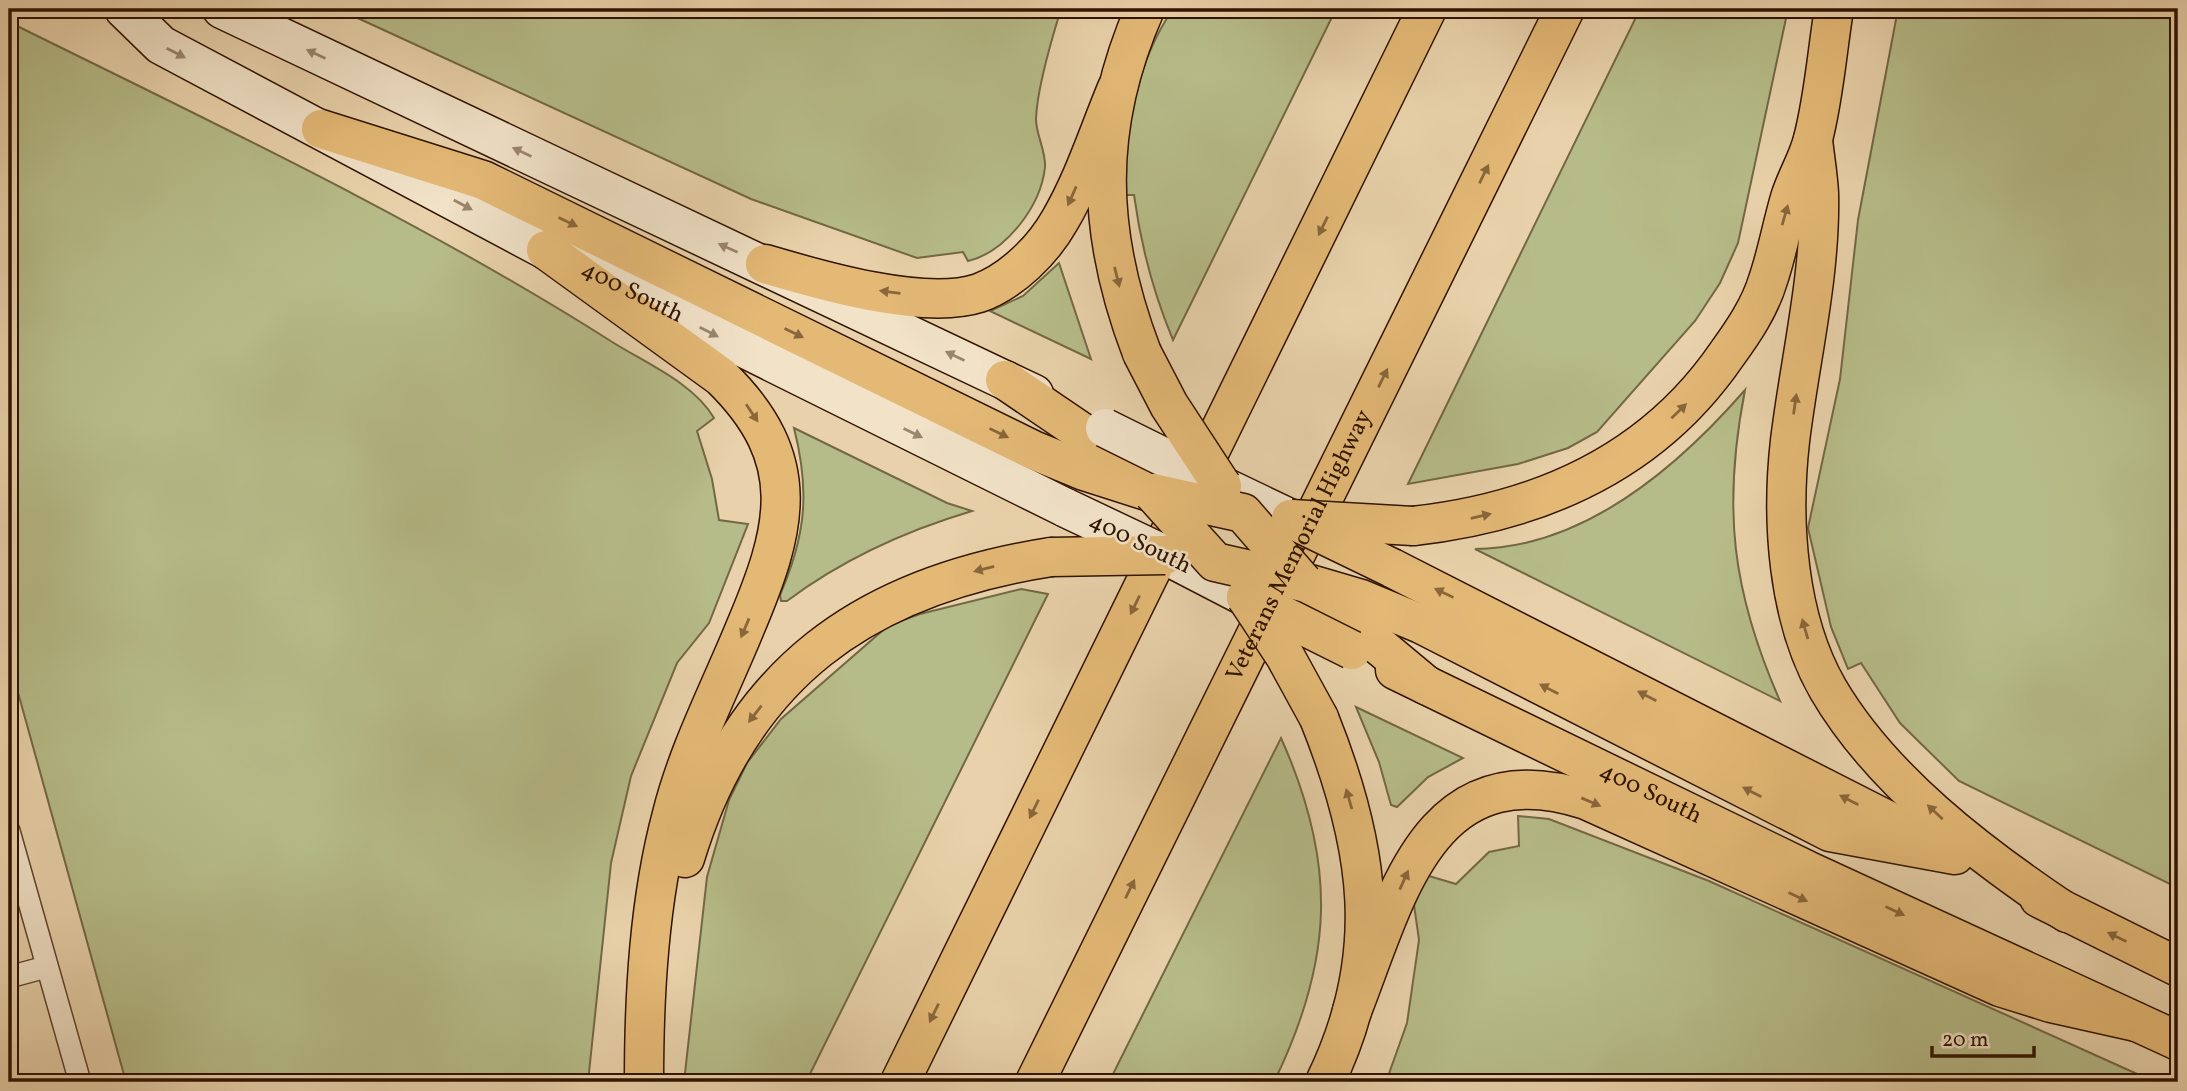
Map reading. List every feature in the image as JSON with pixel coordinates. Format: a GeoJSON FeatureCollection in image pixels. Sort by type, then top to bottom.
{"type":"FeatureCollection","features":[{"type":"Feature","properties":{"kind":"main road","name":"400 South"},"geometry":{"type":"LineString","coordinates":[[124,9],[161,45],[546,250],[1246,597],[1363,629],[1426,685],[1811,872],[2178,1041]]}},
{"type":"Feature","properties":{"kind":"main road"},"geometry":{"type":"LineString","coordinates":[[222,9],[1005,380],[1153,493],[1246,597],[1285,656],[1319,718],[1352,810],[1365,887],[1363,951],[1352,1012]]}},
{"type":"Feature","properties":{"kind":"main road"},"geometry":{"type":"LineString","coordinates":[[765,264],[816,279],[920,296],[957,297],[996,286],[1030,258],[1060,220],[1117,88],[1145,9]]}},
{"type":"Feature","properties":{"kind":"main road"},"geometry":{"type":"LineString","coordinates":[[900,1082],[1427,9]]}},
{"type":"Feature","properties":{"kind":"main road","name":"Veterans Memorial Highway"},"geometry":{"type":"LineString","coordinates":[[1035,1082],[1565,9]]}},
{"type":"Feature","properties":{"kind":"main road"},"geometry":{"type":"LineString","coordinates":[[1291,519],[1413,526],[1463,520],[1543,498],[1615,461],[1679,411],[1721,363],[1755,310],[1768,281],[1791,194],[1813,140],[1834,9]]}},
{"type":"Feature","properties":{"kind":"main road"},"geometry":{"type":"LineString","coordinates":[[1117,88],[1106,156],[1107,223],[1119,286],[1142,353],[1169,405],[1232,500],[1303,582],[1363,629],[1421,624],[1830,832],[1955,855]]}},
{"type":"Feature","properties":{"kind":"main road"},"geometry":{"type":"LineString","coordinates":[[321,128],[483,180],[1032,450],[1095,448],[1232,500],[1291,519],[2178,967]]}},
{"type":"Feature","properties":{"kind":"main road"},"geometry":{"type":"LineString","coordinates":[[1813,140],[1819,193],[1815,258],[1790,441],[1786,505],[1794,585],[1813,657],[1845,716],[1908,786],[1982,853],[2067,913]]}},
{"type":"Feature","properties":{"kind":"main road"},"geometry":{"type":"LineString","coordinates":[[546,250],[721,377],[737,393],[764,431],[779,479],[780,520],[773,559],[685,773],[671,815],[652,937],[645,1082]]}},
{"type":"Feature","properties":{"kind":"main road"},"geometry":{"type":"LineString","coordinates":[[1153,493],[1232,500]]}},
{"type":"Feature","properties":{"kind":"main road"},"geometry":{"type":"LineString","coordinates":[[653,1082],[668,940],[682,866],[710,788],[746,726],[773,693],[811,656],[880,610],[953,577],[987,567],[1051,557],[1165,555],[1214,562],[1303,582]]}},
{"type":"Feature","properties":{"kind":"main road"},"geometry":{"type":"LineString","coordinates":[[1325,1082],[1402,883],[1424,844],[1448,820],[1476,801],[1498,793],[1540,789],[1586,800],[2000,987],[2051,1003],[2136,1022]]}},
{"type":"Feature","properties":{"kind":"lane"},"geometry":{"type":"LineString","coordinates":[[9,831],[80,1082]]}},
{"type":"Feature","properties":{"kind":"lane"},"geometry":{"type":"LineString","coordinates":[[9,977],[46,967]]}},
{"type":"Feature","properties":{"kind":"green space"},"geometry":{"type":"Polygon","coordinates":[[[338,9],[1061,9],[1037,107],[1036,125],[1045,161],[1042,182],[1029,212],[996,248],[968,261],[963,252],[917,258],[751,199],[338,9]]]}},
{"type":"Feature","properties":{"kind":"green space"},"geometry":{"type":"Polygon","coordinates":[[[1173,9],[1336,9],[1173,340],[1149,269],[1134,195],[1124,195],[1130,122],[1141,75],[1160,30],[1173,9]]]}},
{"type":"Feature","properties":{"kind":"green space"},"geometry":{"type":"Polygon","coordinates":[[[1640,9],[1788,9],[1738,243],[1720,283],[1695,321],[1597,432],[1568,448],[1518,464],[1408,484],[1640,9]]]}},
{"type":"Feature","properties":{"kind":"green space"},"geometry":{"type":"Polygon","coordinates":[[[1898,9],[2178,9],[2178,888],[1959,781],[1900,723],[1861,663],[1848,669],[1831,627],[1808,528],[1840,379],[1858,220],[1898,9]]]}},
{"type":"Feature","properties":{"kind":"green space"},"geometry":{"type":"Polygon","coordinates":[[[9,22],[313,173],[463,253],[681,383],[705,405],[714,418],[697,431],[712,479],[719,520],[748,524],[709,623],[677,663],[631,776],[611,863],[588,1082],[126,1082],[9,660],[9,22]]]}},
{"type":"Feature","properties":{"kind":"green space"},"geometry":{"type":"Polygon","coordinates":[[[1059,263],[1091,359],[990,311],[1023,296],[1059,263]]]}},
{"type":"Feature","properties":{"kind":"green space"},"geometry":{"type":"Polygon","coordinates":[[[1745,390],[1734,473],[1736,549],[1751,623],[1780,701],[1475,549],[1515,545],[1554,535],[1590,519],[1658,474],[1689,448],[1745,390]]]}},
{"type":"Feature","properties":{"kind":"green space"},"geometry":{"type":"Polygon","coordinates":[[[794,428],[947,503],[972,511],[875,548],[830,572],[787,601],[781,601],[780,595],[795,552],[803,513],[802,472],[794,428]]]}},
{"type":"Feature","properties":{"kind":"green space"},"geometry":{"type":"Polygon","coordinates":[[[1021,589],[1048,594],[806,1082],[684,1082],[707,877],[729,800],[747,763],[781,719],[889,625],[920,614],[1021,589]]]}},
{"type":"Feature","properties":{"kind":"green space"},"geometry":{"type":"Polygon","coordinates":[[[1356,707],[1463,758],[1428,777],[1397,807],[1391,805],[1379,762],[1356,707]]]}},
{"type":"Feature","properties":{"kind":"green space"},"geometry":{"type":"Polygon","coordinates":[[[1281,738],[1312,827],[1319,869],[1321,911],[1317,952],[1308,994],[1294,1037],[1274,1082],[1109,1082],[1281,738]]]}},
{"type":"Feature","properties":{"kind":"green space"},"geometry":{"type":"Polygon","coordinates":[[[1518,816],[1549,819],[1709,881],[2155,1082],[1386,1082],[1407,1023],[1419,940],[1413,898],[1419,873],[1456,884],[1489,852],[1519,846],[1518,816]]]}}]}
